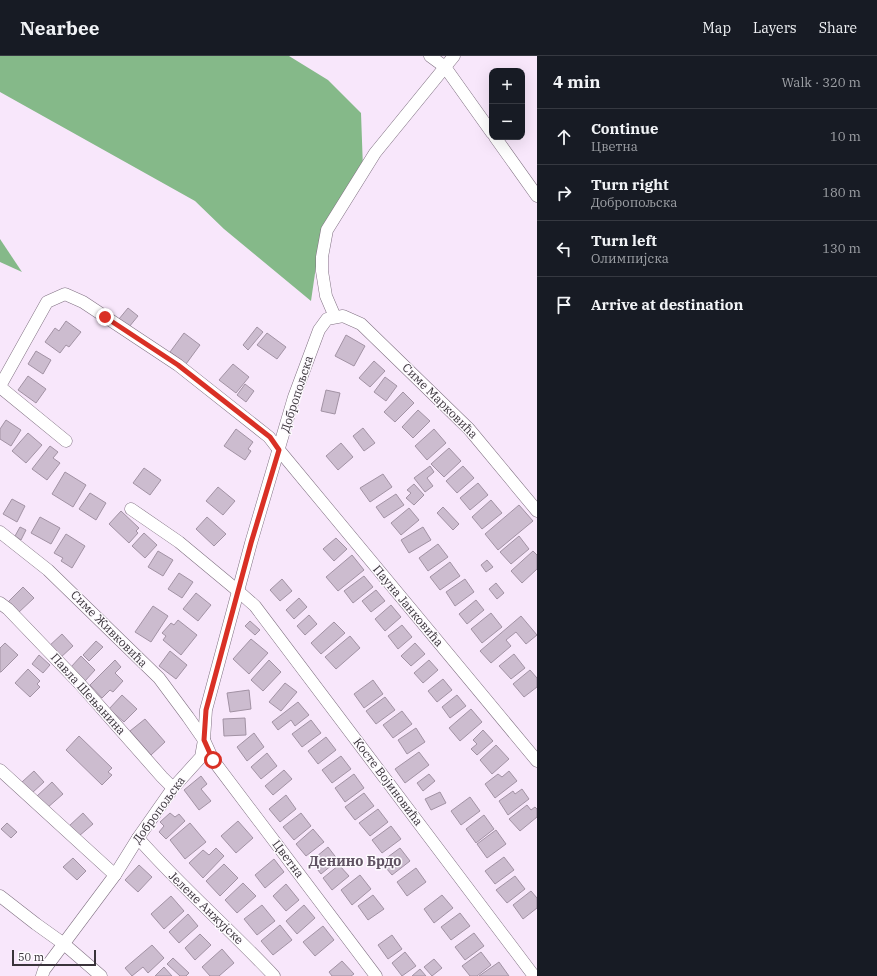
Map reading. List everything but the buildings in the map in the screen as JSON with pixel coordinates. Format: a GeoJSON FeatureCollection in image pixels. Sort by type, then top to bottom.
{"type":"FeatureCollection","features":[{"type":"Feature","properties":{"kind":"street"},"geometry":{"type":"LineString","coordinates":[[430,56],[445,67],[489,129]]}},
{"type":"Feature","properties":{"kind":"street"},"geometry":{"type":"LineString","coordinates":[[331,318],[322,271],[322,257],[327,230],[375,153],[454,56]]}},
{"type":"Feature","properties":{"kind":"street"},"geometry":{"type":"LineString","coordinates":[[497,140],[537,196]]}},
{"type":"Feature","properties":{"kind":"street","name":"Пауна Јанковића"},"geometry":{"type":"LineString","coordinates":[[0,387],[47,302],[65,294],[83,302],[178,365],[270,437],[279,450],[537,762]]}},
{"type":"Feature","properties":{"kind":"street","name":"Симе Марковића"},"geometry":{"type":"LineString","coordinates":[[331,318],[343,316],[361,324],[469,429],[537,511]]}},
{"type":"Feature","properties":{"kind":"street","name":"Добропољска"},"geometry":{"type":"LineString","coordinates":[[42,976],[44,970],[115,875],[138,838],[173,788],[201,757],[206,710],[251,543],[294,397],[319,330],[331,318]]}},
{"type":"Feature","properties":{"kind":"street"},"geometry":{"type":"LineString","coordinates":[[0,387],[66,441]]}},
{"type":"Feature","properties":{"kind":"street","name":"Косте Војиновића"},"geometry":{"type":"LineString","coordinates":[[131,509],[179,542],[255,606],[534,976]]}},
{"type":"Feature","properties":{"kind":"street","name":"Симе Живковића"},"geometry":{"type":"LineString","coordinates":[[0,532],[48,570],[159,678],[204,740]]}},
{"type":"Feature","properties":{"kind":"street","name":"Павла Шењанина"},"geometry":{"type":"LineString","coordinates":[[0,603],[8,609],[80,684],[173,788]]}},
{"type":"Feature","properties":{"kind":"street","name":"Цветна"},"geometry":{"type":"LineString","coordinates":[[204,740],[213,760],[376,976]]}},
{"type":"Feature","properties":{"kind":"street"},"geometry":{"type":"LineString","coordinates":[[0,770],[115,875]]}},
{"type":"Feature","properties":{"kind":"street","name":"Јелене Анжујске"},"geometry":{"type":"LineString","coordinates":[[138,838],[160,863],[274,976]]}},
{"type":"Feature","properties":{"kind":"street"},"geometry":{"type":"LineString","coordinates":[[0,896],[64,944],[101,976]]}},
{"type":"Feature","properties":{"kind":"green space"},"geometry":{"type":"Polygon","coordinates":[[[0,56],[289,56],[328,80],[361,113],[363,169],[321,232],[311,301],[224,229],[195,201],[0,92],[0,56]]]}},
{"type":"Feature","properties":{"kind":"green space"},"geometry":{"type":"Polygon","coordinates":[[[0,239],[22,272],[0,262],[0,239]]]}},
{"type":"Feature","properties":{"kind":"district","name":"Денино Брдо"},"geometry":{"type":"Point","coordinates":[355,861]}},
{"type":"Feature","properties":{"kind":"route"},"geometry":{"type":"LineString","coordinates":[[105,317],[178,365],[270,437],[279,450],[251,543],[206,710],[204,740],[213,760]]}}]}
